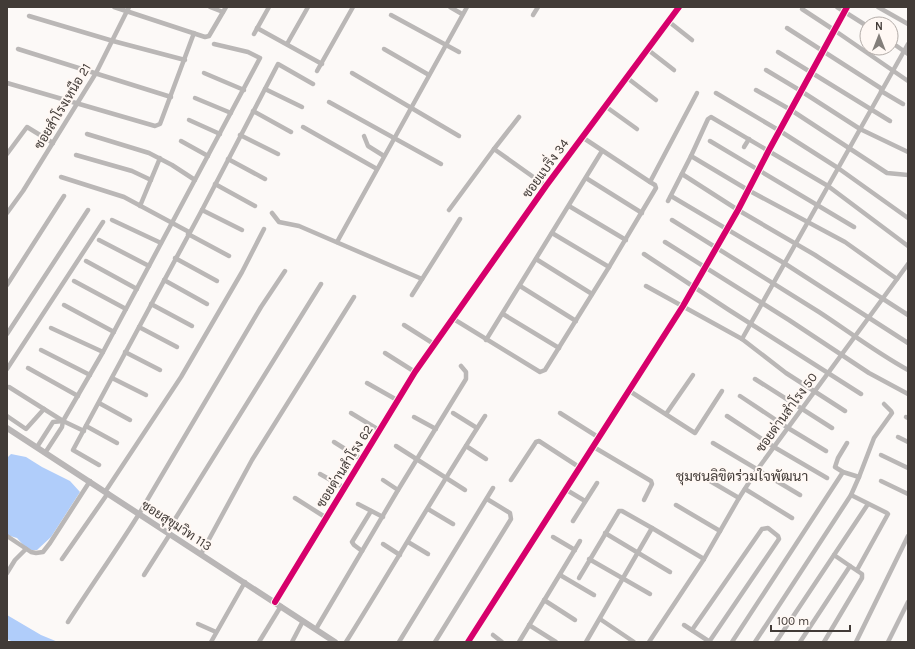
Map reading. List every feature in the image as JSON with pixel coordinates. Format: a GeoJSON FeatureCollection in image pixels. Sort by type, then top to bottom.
{"type":"FeatureCollection","features":[{"type":"Feature","properties":{"kind":"main road","name":"ซอยสุขุมวิท 113"},"geometry":{"type":"LineString","coordinates":[[7,428],[335,642]]}},
{"type":"Feature","properties":{"kind":"street"},"geometry":{"type":"LineString","coordinates":[[114,7],[128,9],[205,37],[209,36],[226,7]]}},
{"type":"Feature","properties":{"kind":"street"},"geometry":{"type":"LineString","coordinates":[[210,7],[223,12]]}},
{"type":"Feature","properties":{"kind":"street"},"geometry":{"type":"LineString","coordinates":[[254,34],[269,7]]}},
{"type":"Feature","properties":{"kind":"street"},"geometry":{"type":"LineString","coordinates":[[287,44],[308,7]]}},
{"type":"Feature","properties":{"kind":"street"},"geometry":{"type":"LineString","coordinates":[[317,70],[322,64],[353,7]]}},
{"type":"Feature","properties":{"kind":"street"},"geometry":{"type":"LineString","coordinates":[[450,7],[462,14]]}},
{"type":"Feature","properties":{"kind":"street"},"geometry":{"type":"LineString","coordinates":[[337,242],[467,7]]}},
{"type":"Feature","properties":{"kind":"street"},"geometry":{"type":"LineString","coordinates":[[533,15],[538,7]]}},
{"type":"Feature","properties":{"kind":"street","name":"ซอยแบริ่ง 34"},"geometry":{"type":"LineString","coordinates":[[434,344],[546,186],[679,7]]}},
{"type":"Feature","properties":{"kind":"street"},"geometry":{"type":"LineString","coordinates":[[837,7],[846,9],[859,20]]}},
{"type":"Feature","properties":{"kind":"street"},"geometry":{"type":"LineString","coordinates":[[878,7],[908,24]]}},
{"type":"Feature","properties":{"kind":"street","name":"ซอยสำโรงเหนือ 21"},"geometry":{"type":"LineString","coordinates":[[7,214],[96,73],[128,9]]}},
{"type":"Feature","properties":{"kind":"street"},"geometry":{"type":"LineString","coordinates":[[802,9],[908,81]]}},
{"type":"Feature","properties":{"kind":"street"},"geometry":{"type":"LineString","coordinates":[[468,642],[683,306],[738,210],[846,9]]}},
{"type":"Feature","properties":{"kind":"street"},"geometry":{"type":"LineString","coordinates":[[391,15],[459,52]]}},
{"type":"Feature","properties":{"kind":"street"},"geometry":{"type":"LineString","coordinates":[[29,16],[113,41],[185,60]]}},
{"type":"Feature","properties":{"kind":"street"},"geometry":{"type":"LineString","coordinates":[[668,21],[692,40]]}},
{"type":"Feature","properties":{"kind":"street"},"geometry":{"type":"LineString","coordinates":[[257,28],[322,64]]}},
{"type":"Feature","properties":{"kind":"street"},"geometry":{"type":"LineString","coordinates":[[787,28],[904,104]]}},
{"type":"Feature","properties":{"kind":"street"},"geometry":{"type":"LineString","coordinates":[[7,83],[155,126],[160,124],[194,33]]}},
{"type":"Feature","properties":{"kind":"street"},"geometry":{"type":"LineString","coordinates":[[46,453],[114,332],[260,58],[248,52],[214,44]]}},
{"type":"Feature","properties":{"kind":"street"},"geometry":{"type":"LineString","coordinates":[[742,339],[870,109],[893,70],[906,52],[908,44]]}},
{"type":"Feature","properties":{"kind":"street"},"geometry":{"type":"LineString","coordinates":[[18,49],[171,96]]}},
{"type":"Feature","properties":{"kind":"street"},"geometry":{"type":"LineString","coordinates":[[384,49],[429,75]]}},
{"type":"Feature","properties":{"kind":"street"},"geometry":{"type":"LineString","coordinates":[[647,49],[674,70]]}},
{"type":"Feature","properties":{"kind":"street"},"geometry":{"type":"LineString","coordinates":[[778,52],[890,121]]}},
{"type":"Feature","properties":{"kind":"street"},"geometry":{"type":"LineString","coordinates":[[99,465],[73,450],[202,210],[278,64],[313,84]]}},
{"type":"Feature","properties":{"kind":"street"},"geometry":{"type":"LineString","coordinates":[[766,70],[802,91],[860,129],[908,152]]}},
{"type":"Feature","properties":{"kind":"street"},"geometry":{"type":"LineString","coordinates":[[204,73],[244,90]]}},
{"type":"Feature","properties":{"kind":"street"},"geometry":{"type":"LineString","coordinates":[[352,73],[459,136]]}},
{"type":"Feature","properties":{"kind":"street"},"geometry":{"type":"LineString","coordinates":[[626,77],[656,100]]}},
{"type":"Feature","properties":{"kind":"street"},"geometry":{"type":"LineString","coordinates":[[265,89],[302,107]]}},
{"type":"Feature","properties":{"kind":"street"},"geometry":{"type":"LineString","coordinates":[[756,90],[791,110],[887,173],[908,175]]}},
{"type":"Feature","properties":{"kind":"street"},"geometry":{"type":"LineString","coordinates":[[650,182],[696,93]]}},
{"type":"Feature","properties":{"kind":"street"},"geometry":{"type":"LineString","coordinates":[[716,93],[838,168],[908,218]]}},
{"type":"Feature","properties":{"kind":"street"},"geometry":{"type":"LineString","coordinates":[[195,98],[231,113]]}},
{"type":"Feature","properties":{"kind":"street"},"geometry":{"type":"LineString","coordinates":[[329,102],[441,164]]}},
{"type":"Feature","properties":{"kind":"street"},"geometry":{"type":"LineString","coordinates":[[605,106],[637,129]]}},
{"type":"Feature","properties":{"kind":"street"},"geometry":{"type":"LineString","coordinates":[[253,111],[291,132]]}},
{"type":"Feature","properties":{"kind":"street"},"geometry":{"type":"LineString","coordinates":[[449,210],[519,117]]}},
{"type":"Feature","properties":{"kind":"street"},"geometry":{"type":"LineString","coordinates":[[668,201],[709,118],[713,118],[828,186],[908,246]]}},
{"type":"Feature","properties":{"kind":"street"},"geometry":{"type":"LineString","coordinates":[[189,120],[220,134]]}},
{"type":"Feature","properties":{"kind":"street"},"geometry":{"type":"LineString","coordinates":[[7,154],[27,127],[53,143]]}},
{"type":"Feature","properties":{"kind":"street"},"geometry":{"type":"LineString","coordinates":[[303,127],[377,169]]}},
{"type":"Feature","properties":{"kind":"street"},"geometry":{"type":"LineString","coordinates":[[87,134],[149,153],[172,165],[195,180]]}},
{"type":"Feature","properties":{"kind":"street"},"geometry":{"type":"LineString","coordinates":[[240,136],[278,154]]}},
{"type":"Feature","properties":{"kind":"street"},"geometry":{"type":"LineString","coordinates":[[364,136],[368,146],[384,156]]}},
{"type":"Feature","properties":{"kind":"street"},"geometry":{"type":"LineString","coordinates":[[452,318],[540,372],[545,370],[626,240],[656,188],[655,185],[582,137]]}},
{"type":"Feature","properties":{"kind":"street"},"geometry":{"type":"LineString","coordinates":[[744,147],[749,139]]}},
{"type":"Feature","properties":{"kind":"street"},"geometry":{"type":"LineString","coordinates":[[181,141],[208,156]]}},
{"type":"Feature","properties":{"kind":"street"},"geometry":{"type":"LineString","coordinates":[[710,141],[854,227]]}},
{"type":"Feature","properties":{"kind":"street"},"geometry":{"type":"LineString","coordinates":[[494,149],[546,186]]}},
{"type":"Feature","properties":{"kind":"street"},"geometry":{"type":"LineString","coordinates":[[486,340],[602,151]]}},
{"type":"Feature","properties":{"kind":"street"},"geometry":{"type":"LineString","coordinates":[[76,155],[132,171],[151,180]]}},
{"type":"Feature","properties":{"kind":"street"},"geometry":{"type":"LineString","coordinates":[[691,156],[807,223],[845,242],[897,279]]}},
{"type":"Feature","properties":{"kind":"street"},"geometry":{"type":"LineString","coordinates":[[140,206],[160,158]]}},
{"type":"Feature","properties":{"kind":"street"},"geometry":{"type":"LineString","coordinates":[[228,159],[265,179]]}},
{"type":"Feature","properties":{"kind":"street"},"geometry":{"type":"LineString","coordinates":[[682,174],[738,210],[838,269],[908,315]]}},
{"type":"Feature","properties":{"kind":"street"},"geometry":{"type":"LineString","coordinates":[[61,177],[124,197],[229,256]]}},
{"type":"Feature","properties":{"kind":"street"},"geometry":{"type":"LineString","coordinates":[[586,178],[642,213]]}},
{"type":"Feature","properties":{"kind":"street"},"geometry":{"type":"LineString","coordinates":[[215,184],[255,206]]}},
{"type":"Feature","properties":{"kind":"street"},"geometry":{"type":"LineString","coordinates":[[7,285],[64,196]]}},
{"type":"Feature","properties":{"kind":"street"},"geometry":{"type":"LineString","coordinates":[[671,196],[784,263],[908,343]]}},
{"type":"Feature","properties":{"kind":"street"},"geometry":{"type":"LineString","coordinates":[[569,206],[626,240]]}},
{"type":"Feature","properties":{"kind":"street"},"geometry":{"type":"LineString","coordinates":[[7,334],[88,210]]}},
{"type":"Feature","properties":{"kind":"street"},"geometry":{"type":"LineString","coordinates":[[202,210],[242,230]]}},
{"type":"Feature","properties":{"kind":"street"},"geometry":{"type":"LineString","coordinates":[[272,213],[279,222],[299,226],[422,279]]}},
{"type":"Feature","properties":{"kind":"street"},"geometry":{"type":"LineString","coordinates":[[412,295],[460,219]]}},
{"type":"Feature","properties":{"kind":"street"},"geometry":{"type":"LineString","coordinates":[[112,220],[161,244]]}},
{"type":"Feature","properties":{"kind":"street"},"geometry":{"type":"LineString","coordinates":[[672,220],[908,370]]}},
{"type":"Feature","properties":{"kind":"street"},"geometry":{"type":"LineString","coordinates":[[7,369],[103,222]]}},
{"type":"Feature","properties":{"kind":"street"},"geometry":{"type":"LineString","coordinates":[[62,560],[181,377],[242,272],[264,228]]}},
{"type":"Feature","properties":{"kind":"street"},"geometry":{"type":"LineString","coordinates":[[552,232],[609,267]]}},
{"type":"Feature","properties":{"kind":"street"},"geometry":{"type":"LineString","coordinates":[[99,240],[149,266]]}},
{"type":"Feature","properties":{"kind":"street"},"geometry":{"type":"LineString","coordinates":[[665,242],[706,266],[869,373],[908,394]]}},
{"type":"Feature","properties":{"kind":"street"},"geometry":{"type":"LineString","coordinates":[[644,254],[861,394]]}},
{"type":"Feature","properties":{"kind":"street"},"geometry":{"type":"LineString","coordinates":[[175,258],[217,281]]}},
{"type":"Feature","properties":{"kind":"street"},"geometry":{"type":"LineString","coordinates":[[536,259],[592,294]]}},
{"type":"Feature","properties":{"kind":"street"},"geometry":{"type":"LineString","coordinates":[[86,261],[137,289]]}},
{"type":"Feature","properties":{"kind":"street","name":"ซอยด่านสำโรง 50"},"geometry":{"type":"LineString","coordinates":[[649,642],[704,560],[739,498],[757,470],[908,264]]}},
{"type":"Feature","properties":{"kind":"street"},"geometry":{"type":"LineString","coordinates":[[68,622],[120,545],[261,307],[285,271]]}},
{"type":"Feature","properties":{"kind":"street"},"geometry":{"type":"LineString","coordinates":[[903,271],[908,274]]}},
{"type":"Feature","properties":{"kind":"street"},"geometry":{"type":"LineString","coordinates":[[164,280],[207,304]]}},
{"type":"Feature","properties":{"kind":"street"},"geometry":{"type":"LineString","coordinates":[[74,281],[126,309]]}},
{"type":"Feature","properties":{"kind":"street"},"geometry":{"type":"LineString","coordinates":[[144,575],[168,532],[321,284]]}},
{"type":"Feature","properties":{"kind":"street"},"geometry":{"type":"LineString","coordinates":[[520,286],[576,321]]}},
{"type":"Feature","properties":{"kind":"street"},"geometry":{"type":"LineString","coordinates":[[646,286],[742,339],[786,373],[845,411]]}},
{"type":"Feature","properties":{"kind":"street"},"geometry":{"type":"LineString","coordinates":[[201,554],[252,460],[354,296]]}},
{"type":"Feature","properties":{"kind":"street"},"geometry":{"type":"LineString","coordinates":[[151,304],[192,326]]}},
{"type":"Feature","properties":{"kind":"street"},"geometry":{"type":"LineString","coordinates":[[64,305],[114,332]]}},
{"type":"Feature","properties":{"kind":"street"},"geometry":{"type":"LineString","coordinates":[[503,314],[559,348]]}},
{"type":"Feature","properties":{"kind":"street"},"geometry":{"type":"LineString","coordinates":[[404,325],[434,344]]}},
{"type":"Feature","properties":{"kind":"street"},"geometry":{"type":"LineString","coordinates":[[139,326],[177,347]]}},
{"type":"Feature","properties":{"kind":"street"},"geometry":{"type":"LineString","coordinates":[[51,328],[103,352]]}},
{"type":"Feature","properties":{"kind":"street","name":"ซอยด่านสำโรง 62"},"geometry":{"type":"LineString","coordinates":[[275,602],[397,400],[434,344]]}},
{"type":"Feature","properties":{"kind":"street"},"geometry":{"type":"LineString","coordinates":[[41,350],[90,375]]}},
{"type":"Feature","properties":{"kind":"street"},"geometry":{"type":"LineString","coordinates":[[125,352],[160,370]]}},
{"type":"Feature","properties":{"kind":"street"},"geometry":{"type":"LineString","coordinates":[[385,353],[415,372]]}},
{"type":"Feature","properties":{"kind":"street"},"geometry":{"type":"LineString","coordinates":[[316,629],[398,490],[418,460],[466,379],[466,372],[461,366]]}},
{"type":"Feature","properties":{"kind":"street"},"geometry":{"type":"LineString","coordinates":[[28,368],[78,396]]}},
{"type":"Feature","properties":{"kind":"street"},"geometry":{"type":"LineString","coordinates":[[666,414],[693,375]]}},
{"type":"Feature","properties":{"kind":"street"},"geometry":{"type":"LineString","coordinates":[[112,378],[146,395]]}},
{"type":"Feature","properties":{"kind":"street"},"geometry":{"type":"LineString","coordinates":[[755,379],[832,428]]}},
{"type":"Feature","properties":{"kind":"street"},"geometry":{"type":"LineString","coordinates":[[367,383],[397,400]]}},
{"type":"Feature","properties":{"kind":"street"},"geometry":{"type":"LineString","coordinates":[[9,387],[63,421],[84,431]]}},
{"type":"Feature","properties":{"kind":"street"},"geometry":{"type":"LineString","coordinates":[[628,390],[695,433],[722,391]]}},
{"type":"Feature","properties":{"kind":"street"},"geometry":{"type":"LineString","coordinates":[[740,396],[826,451]]}},
{"type":"Feature","properties":{"kind":"street"},"geometry":{"type":"LineString","coordinates":[[99,403],[130,420]]}},
{"type":"Feature","properties":{"kind":"street"},"geometry":{"type":"LineString","coordinates":[[755,642],[851,495],[874,438],[892,413],[884,404]]}},
{"type":"Feature","properties":{"kind":"street"},"geometry":{"type":"LineString","coordinates":[[7,416],[26,429],[44,408]]}},
{"type":"Feature","properties":{"kind":"street"},"geometry":{"type":"LineString","coordinates":[[351,413],[379,430]]}},
{"type":"Feature","properties":{"kind":"street"},"geometry":{"type":"LineString","coordinates":[[453,413],[477,428]]}},
{"type":"Feature","properties":{"kind":"street"},"geometry":{"type":"LineString","coordinates":[[560,414],[598,437]]}},
{"type":"Feature","properties":{"kind":"street"},"geometry":{"type":"LineString","coordinates":[[346,642],[446,477],[485,416]]}},
{"type":"Feature","properties":{"kind":"street"},"geometry":{"type":"LineString","coordinates":[[727,416],[827,478]]}},
{"type":"Feature","properties":{"kind":"street"},"geometry":{"type":"LineString","coordinates":[[414,417],[436,430]]}},
{"type":"Feature","properties":{"kind":"street"},"geometry":{"type":"LineString","coordinates":[[37,447],[53,422],[63,421]]}},
{"type":"Feature","properties":{"kind":"street"},"geometry":{"type":"LineString","coordinates":[[86,426],[117,443]]}},
{"type":"Feature","properties":{"kind":"street"},"geometry":{"type":"LineString","coordinates":[[898,437],[908,442]]}},
{"type":"Feature","properties":{"kind":"street"},"geometry":{"type":"LineString","coordinates":[[511,480],[536,442],[539,441],[579,467]]}},
{"type":"Feature","properties":{"kind":"street"},"geometry":{"type":"LineString","coordinates":[[334,442],[361,459]]}},
{"type":"Feature","properties":{"kind":"street"},"geometry":{"type":"LineString","coordinates":[[713,443],[800,495]]}},
{"type":"Feature","properties":{"kind":"street"},"geometry":{"type":"LineString","coordinates":[[847,443],[835,466],[843,472],[859,477]]}},
{"type":"Feature","properties":{"kind":"street"},"geometry":{"type":"LineString","coordinates":[[396,446],[465,490]]}},
{"type":"Feature","properties":{"kind":"street"},"geometry":{"type":"LineString","coordinates":[[466,446],[486,459]]}},
{"type":"Feature","properties":{"kind":"street"},"geometry":{"type":"LineString","coordinates":[[592,446],[651,481],[652,484],[644,500]]}},
{"type":"Feature","properties":{"kind":"street"},"geometry":{"type":"LineString","coordinates":[[881,455],[908,468]]}},
{"type":"Feature","properties":{"kind":"street"},"geometry":{"type":"LineString","coordinates":[[732,642],[843,472]]}},
{"type":"Feature","properties":{"kind":"street"},"geometry":{"type":"LineString","coordinates":[[320,474],[344,488]]}},
{"type":"Feature","properties":{"kind":"street"},"geometry":{"type":"LineString","coordinates":[[698,474],[739,498]]}},
{"type":"Feature","properties":{"kind":"street"},"geometry":{"type":"LineString","coordinates":[[383,480],[398,490]]}},
{"type":"Feature","properties":{"kind":"street"},"geometry":{"type":"LineString","coordinates":[[7,536],[26,549],[36,553],[40,554],[45,551],[90,481]]}},
{"type":"Feature","properties":{"kind":"street"},"geometry":{"type":"LineString","coordinates":[[881,481],[908,494]]}},
{"type":"Feature","properties":{"kind":"street"},"geometry":{"type":"LineString","coordinates":[[573,521],[597,483]]}},
{"type":"Feature","properties":{"kind":"street"},"geometry":{"type":"LineString","coordinates":[[399,642],[493,488]]}},
{"type":"Feature","properties":{"kind":"street"},"geometry":{"type":"LineString","coordinates":[[565,489],[585,501]]}},
{"type":"Feature","properties":{"kind":"street"},"geometry":{"type":"LineString","coordinates":[[745,489],[792,518]]}},
{"type":"Feature","properties":{"kind":"street"},"geometry":{"type":"LineString","coordinates":[[851,495],[887,513],[888,517],[857,570]]}},
{"type":"Feature","properties":{"kind":"street"},"geometry":{"type":"LineString","coordinates":[[295,498],[325,517]]}},
{"type":"Feature","properties":{"kind":"street"},"geometry":{"type":"LineString","coordinates":[[435,642],[511,519],[510,513],[487,499]]}},
{"type":"Feature","properties":{"kind":"street"},"geometry":{"type":"LineString","coordinates":[[358,504],[383,517]]}},
{"type":"Feature","properties":{"kind":"street"},"geometry":{"type":"LineString","coordinates":[[776,642],[868,504]]}},
{"type":"Feature","properties":{"kind":"street"},"geometry":{"type":"LineString","coordinates":[[676,506],[720,531]]}},
{"type":"Feature","properties":{"kind":"street"},"geometry":{"type":"LineString","coordinates":[[428,508],[453,524]]}},
{"type":"Feature","properties":{"kind":"street"},"geometry":{"type":"LineString","coordinates":[[579,578],[617,512],[620,510],[704,560]]}},
{"type":"Feature","properties":{"kind":"street"},"geometry":{"type":"LineString","coordinates":[[362,551],[352,542],[370,511]]}},
{"type":"Feature","properties":{"kind":"street"},"geometry":{"type":"LineString","coordinates":[[586,642],[652,528]]}},
{"type":"Feature","properties":{"kind":"street"},"geometry":{"type":"LineString","coordinates":[[684,625],[709,642],[779,540],[778,536],[768,528],[762,529],[692,630]]}},
{"type":"Feature","properties":{"kind":"street"},"geometry":{"type":"LineString","coordinates":[[605,533],[670,572]]}},
{"type":"Feature","properties":{"kind":"street"},"geometry":{"type":"LineString","coordinates":[[856,642],[908,536]]}},
{"type":"Feature","properties":{"kind":"street"},"geometry":{"type":"LineString","coordinates":[[552,537],[575,550]]}},
{"type":"Feature","properties":{"kind":"street"},"geometry":{"type":"LineString","coordinates":[[519,642],[580,541]]}},
{"type":"Feature","properties":{"kind":"street"},"geometry":{"type":"LineString","coordinates":[[408,542],[428,554]]}},
{"type":"Feature","properties":{"kind":"street"},"geometry":{"type":"LineString","coordinates":[[383,544],[400,555]]}},
{"type":"Feature","properties":{"kind":"street"},"geometry":{"type":"LineString","coordinates":[[7,573],[15,560],[26,549]]}},
{"type":"Feature","properties":{"kind":"street"},"geometry":{"type":"LineString","coordinates":[[824,642],[861,581],[862,576],[857,570],[834,555]]}},
{"type":"Feature","properties":{"kind":"street"},"geometry":{"type":"LineString","coordinates":[[589,559],[650,594]]}},
{"type":"Feature","properties":{"kind":"street"},"geometry":{"type":"LineString","coordinates":[[800,642],[850,566]]}},
{"type":"Feature","properties":{"kind":"street"},"geometry":{"type":"LineString","coordinates":[[560,575],[594,595]]}},
{"type":"Feature","properties":{"kind":"street"},"geometry":{"type":"LineString","coordinates":[[211,642],[245,582]]}},
{"type":"Feature","properties":{"kind":"street"},"geometry":{"type":"LineString","coordinates":[[544,600],[575,620]]}},
{"type":"Feature","properties":{"kind":"street"},"geometry":{"type":"LineString","coordinates":[[888,642],[908,602]]}},
{"type":"Feature","properties":{"kind":"street"},"geometry":{"type":"LineString","coordinates":[[259,642],[281,606]]}},
{"type":"Feature","properties":{"kind":"street"},"geometry":{"type":"LineString","coordinates":[[600,619],[634,642]]}},
{"type":"Feature","properties":{"kind":"street"},"geometry":{"type":"LineString","coordinates":[[292,642],[304,621]]}},
{"type":"Feature","properties":{"kind":"street"},"geometry":{"type":"LineString","coordinates":[[198,624],[216,632]]}},
{"type":"Feature","properties":{"kind":"street"},"geometry":{"type":"LineString","coordinates":[[529,625],[556,642]]}},
{"type":"Feature","properties":{"kind":"street"},"geometry":{"type":"LineString","coordinates":[[493,636],[502,642]]}},
{"type":"Feature","properties":{"kind":"water"},"geometry":{"type":"Polygon","coordinates":[[[11,454],[26,457],[70,481],[80,492],[51,537],[37,550],[28,550],[17,538],[7,535],[7,458],[11,454]]]}},
{"type":"Feature","properties":{"kind":"water"},"geometry":{"type":"Polygon","coordinates":[[[7,615],[41,635],[58,642],[13,642],[7,639],[7,615]]]}},
{"type":"Feature","properties":{"kind":"cycle path"},"geometry":{"type":"LineString","coordinates":[[275,602],[415,372],[546,186],[679,7]]}},
{"type":"Feature","properties":{"kind":"cycle path"},"geometry":{"type":"LineString","coordinates":[[468,642],[683,306],[738,210],[847,7]]}},
{"type":"Feature","properties":{"kind":"district","name":"ชุมชนลิขิตร่วมใจพัฒนา"},"geometry":{"type":"Point","coordinates":[742,476]}}]}
